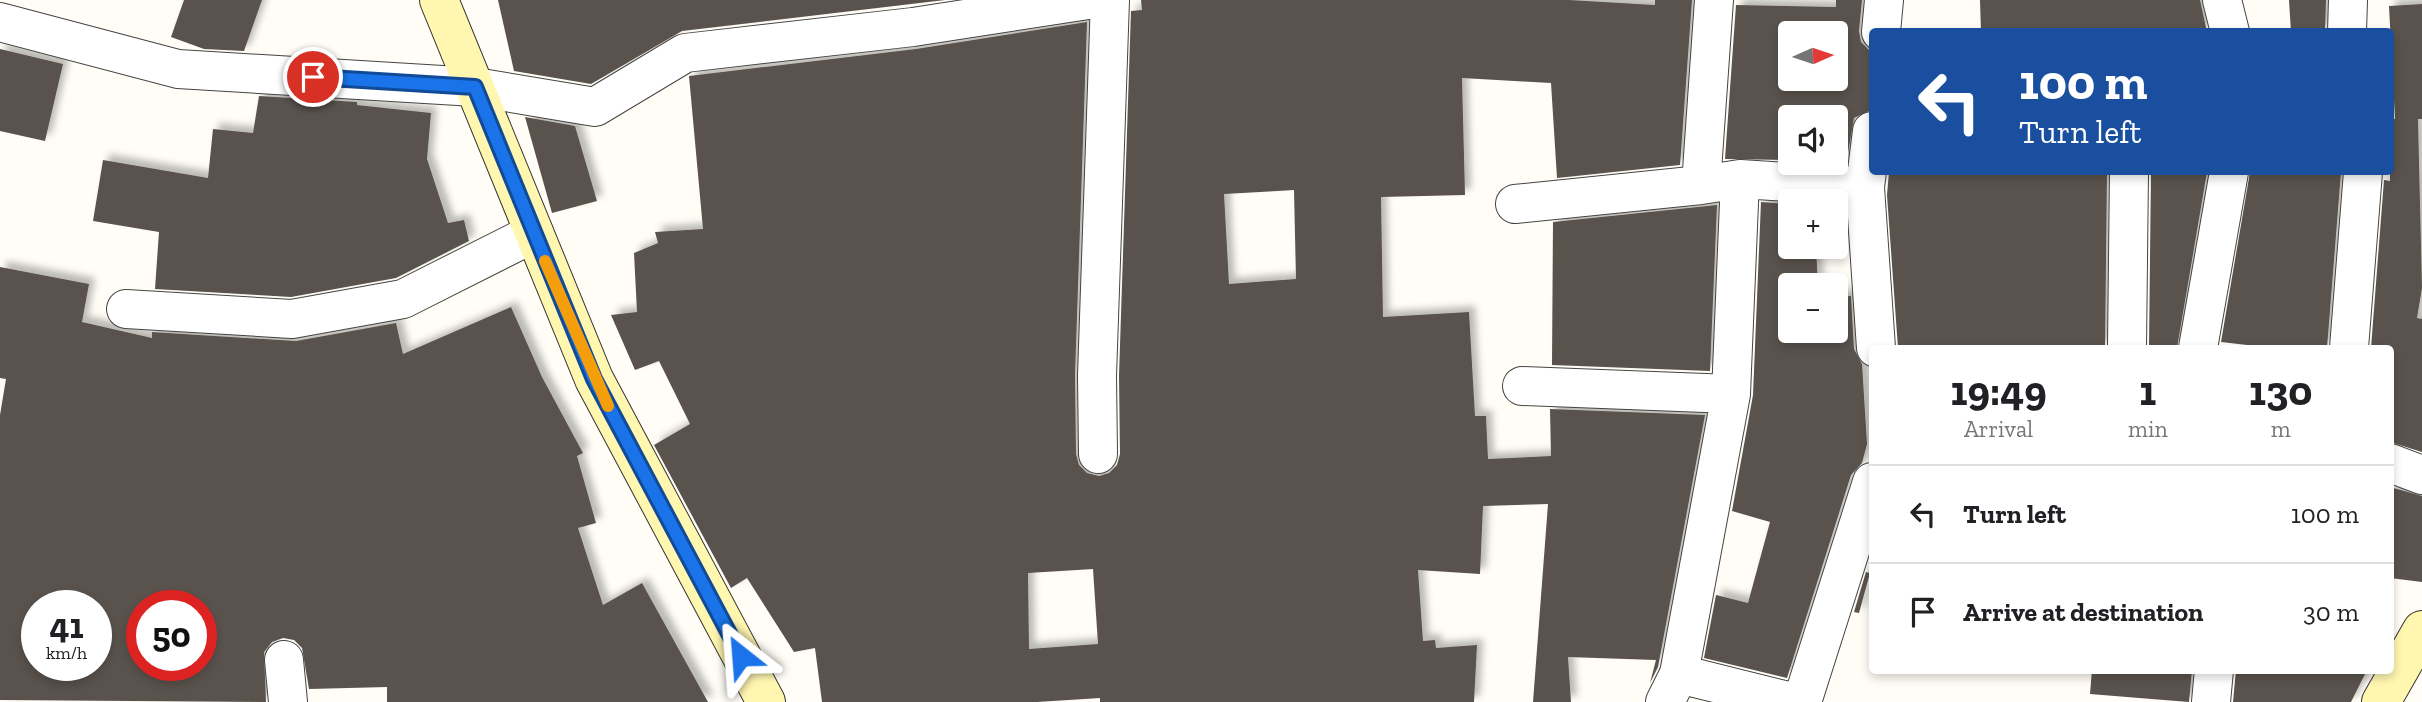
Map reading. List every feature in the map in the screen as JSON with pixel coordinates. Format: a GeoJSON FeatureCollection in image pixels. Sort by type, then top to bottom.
{"type":"FeatureCollection","features":[{"type":"Feature","properties":{"kind":"main road"},"geometry":{"type":"LineString","coordinates":[[439,0],[594,379],[766,702]]}},
{"type":"Feature","properties":{"kind":"main road"},"geometry":{"type":"LineString","coordinates":[[2381,702],[2422,630]]}},
{"type":"Feature","properties":{"kind":"street"},"geometry":{"type":"LineString","coordinates":[[0,22],[177,69],[475,87],[595,107],[685,53],[913,27],[1088,0]]}},
{"type":"Feature","properties":{"kind":"street"},"geometry":{"type":"LineString","coordinates":[[1098,454],[1097,376],[1110,0]]}},
{"type":"Feature","properties":{"kind":"street"},"geometry":{"type":"LineString","coordinates":[[1701,186],[1714,0]]}},
{"type":"Feature","properties":{"kind":"street"},"geometry":{"type":"LineString","coordinates":[[1881,28],[1884,0]]}},
{"type":"Feature","properties":{"kind":"street"},"geometry":{"type":"LineString","coordinates":[[2222,0],[2229,28]]}},
{"type":"Feature","properties":{"kind":"street"},"geometry":{"type":"LineString","coordinates":[[2347,28],[2348,0]]}},
{"type":"Feature","properties":{"kind":"street"},"geometry":{"type":"LineString","coordinates":[[1869,155],[1865,187],[1876,345]]}},
{"type":"Feature","properties":{"kind":"street"},"geometry":{"type":"LineString","coordinates":[[2127,345],[2129,175]]}},
{"type":"Feature","properties":{"kind":"street"},"geometry":{"type":"LineString","coordinates":[[2199,345],[2228,175]]}},
{"type":"Feature","properties":{"kind":"street"},"geometry":{"type":"LineString","coordinates":[[2349,345],[2362,175]]}},
{"type":"Feature","properties":{"kind":"street"},"geometry":{"type":"LineString","coordinates":[[1740,179],[1731,394],[1672,688],[1792,702]]}},
{"type":"Feature","properties":{"kind":"street"},"geometry":{"type":"LineString","coordinates":[[1515,204],[1701,186],[1740,179],[1865,187]]}},
{"type":"Feature","properties":{"kind":"street"},"geometry":{"type":"LineString","coordinates":[[126,309],[292,319],[391,302],[403,299],[534,233]]}},
{"type":"Feature","properties":{"kind":"street"},"geometry":{"type":"LineString","coordinates":[[1521,386],[1731,394]]}},
{"type":"Feature","properties":{"kind":"street"},"geometry":{"type":"LineString","coordinates":[[2394,464],[2422,475]]}},
{"type":"Feature","properties":{"kind":"street"},"geometry":{"type":"LineString","coordinates":[[1802,702],[1869,491]]}},
{"type":"Feature","properties":{"kind":"street"},"geometry":{"type":"LineString","coordinates":[[284,660],[288,702]]}},
{"type":"Feature","properties":{"kind":"street"},"geometry":{"type":"LineString","coordinates":[[2211,702],[2214,674]]}},
{"type":"Feature","properties":{"kind":"building"},"geometry":{"type":"Polygon","coordinates":[[[184,0],[262,0],[244,51],[204,49],[171,37],[184,0]]]}},
{"type":"Feature","properties":{"kind":"building"},"geometry":{"type":"Polygon","coordinates":[[[498,0],[945,0],[682,31],[591,84],[514,71],[498,0]]]}},
{"type":"Feature","properties":{"kind":"building"},"geometry":{"type":"Polygon","coordinates":[[[1141,0],[1569,0],[1655,5],[1655,0],[1692,0],[1680,165],[1557,178],[1551,83],[1462,78],[1465,195],[1381,197],[1383,317],[1469,312],[1475,416],[1486,416],[1488,459],[1551,456],[1550,409],[1705,415],[1658,667],[1650,683],[1656,660],[1568,657],[1571,702],[1533,702],[1548,504],[1483,506],[1480,574],[1418,570],[1423,641],[1435,640],[1436,648],[1477,645],[1474,702],[1100,702],[1100,698],[1037,702],[822,702],[815,648],[794,652],[747,578],[731,588],[654,445],[690,424],[659,361],[635,370],[611,315],[637,312],[634,253],[658,243],[655,232],[703,229],[689,76],[916,49],[1087,22],[1075,375],[1076,454],[1079,465],[1087,473],[1099,476],[1109,473],[1117,465],[1120,454],[1119,376],[1131,11],[1142,10],[1141,0]],[[1294,190],[1224,194],[1229,284],[1296,279],[1294,190]],[[1093,569],[1028,573],[1029,649],[1098,644],[1093,569]]]}},
{"type":"Feature","properties":{"kind":"building"},"geometry":{"type":"Polygon","coordinates":[[[1836,0],[1862,0],[1859,31],[1861,42],[1869,50],[1869,111],[1854,118],[1848,152],[1848,105],[1778,105],[1778,160],[1725,159],[1736,5],[1836,7],[1836,0]]]}},
{"type":"Feature","properties":{"kind":"building"},"geometry":{"type":"Polygon","coordinates":[[[1980,0],[2200,0],[2206,28],[1981,28],[1980,0]]]}},
{"type":"Feature","properties":{"kind":"building"},"geometry":{"type":"Polygon","coordinates":[[[2289,0],[2326,0],[2325,28],[2291,28],[2289,0]]]}},
{"type":"Feature","properties":{"kind":"building"},"geometry":{"type":"Polygon","coordinates":[[[2422,4],[2422,119],[2418,119],[2422,288],[2417,318],[2422,319],[2422,452],[2394,443],[2394,345],[2371,345],[2384,180],[2390,181],[2390,175],[2394,175],[2394,28],[2390,28],[2389,6],[2422,4]]]}},
{"type":"Feature","properties":{"kind":"building"},"geometry":{"type":"Polygon","coordinates":[[[0,49],[63,64],[45,141],[0,131],[0,49]]]}},
{"type":"Feature","properties":{"kind":"building"},"geometry":{"type":"Polygon","coordinates":[[[259,96],[357,102],[357,105],[431,113],[427,159],[448,223],[464,220],[469,241],[396,278],[291,297],[155,289],[159,232],[93,221],[103,160],[208,178],[213,129],[253,133],[259,96]]]}},
{"type":"Feature","properties":{"kind":"building"},"geometry":{"type":"Polygon","coordinates":[[[525,117],[575,126],[597,201],[552,213],[525,117]]]}},
{"type":"Feature","properties":{"kind":"building"},"geometry":{"type":"Polygon","coordinates":[[[1889,175],[2107,175],[2105,345],[1898,345],[1887,195],[1889,175]]]}},
{"type":"Feature","properties":{"kind":"building"},"geometry":{"type":"Polygon","coordinates":[[[2151,175],[2206,175],[2178,345],[2149,345],[2151,175]]]}},
{"type":"Feature","properties":{"kind":"building"},"geometry":{"type":"Polygon","coordinates":[[[2249,175],[2341,175],[2327,345],[2247,345],[2221,342],[2249,175]]]}},
{"type":"Feature","properties":{"kind":"building"},"geometry":{"type":"Polygon","coordinates":[[[1761,202],[1778,203],[1778,259],[1817,259],[1817,273],[1778,273],[1778,343],[1848,343],[1848,296],[1851,296],[1854,349],[1862,364],[1867,444],[1862,463],[1851,475],[1787,678],[1704,658],[1716,595],[1748,603],[1770,522],[1732,511],[1753,395],[1761,202]]]}},
{"type":"Feature","properties":{"kind":"building"},"geometry":{"type":"Polygon","coordinates":[[[1717,205],[1710,371],[1552,365],[1553,222],[1717,205]]]}},
{"type":"Feature","properties":{"kind":"building"},"geometry":{"type":"Polygon","coordinates":[[[0,267],[89,284],[82,322],[152,338],[152,332],[296,341],[396,323],[403,354],[511,307],[542,377],[583,453],[577,456],[596,523],[578,528],[603,605],[642,583],[708,702],[387,702],[387,687],[309,689],[302,648],[294,640],[283,638],[272,642],[264,652],[266,702],[0,700],[0,415],[6,379],[0,378],[0,267]]]}},
{"type":"Feature","properties":{"kind":"building"},"geometry":{"type":"Polygon","coordinates":[[[2394,488],[2422,496],[2422,582],[2394,578],[2394,488]]]}},
{"type":"Feature","properties":{"kind":"building"},"geometry":{"type":"Polygon","coordinates":[[[1866,572],[1869,573],[1859,613],[1854,612],[1866,572]]]}},
{"type":"Feature","properties":{"kind":"building"},"geometry":{"type":"Polygon","coordinates":[[[2092,674],[2192,674],[2189,702],[2090,694],[2092,674]]]}},
{"type":"Feature","properties":{"kind":"building"},"geometry":{"type":"Polygon","coordinates":[[[2236,674],[2365,674],[2351,702],[2233,702],[2236,674]]]}},
{"type":"Feature","properties":{"kind":"slow traffic"},"geometry":{"type":"LineString","coordinates":[[545,261],[608,406]]}},
{"type":"Feature","properties":{"kind":"route"},"geometry":{"type":"LineString","coordinates":[[313,77],[475,87],[594,379],[741,656]]}}]}
